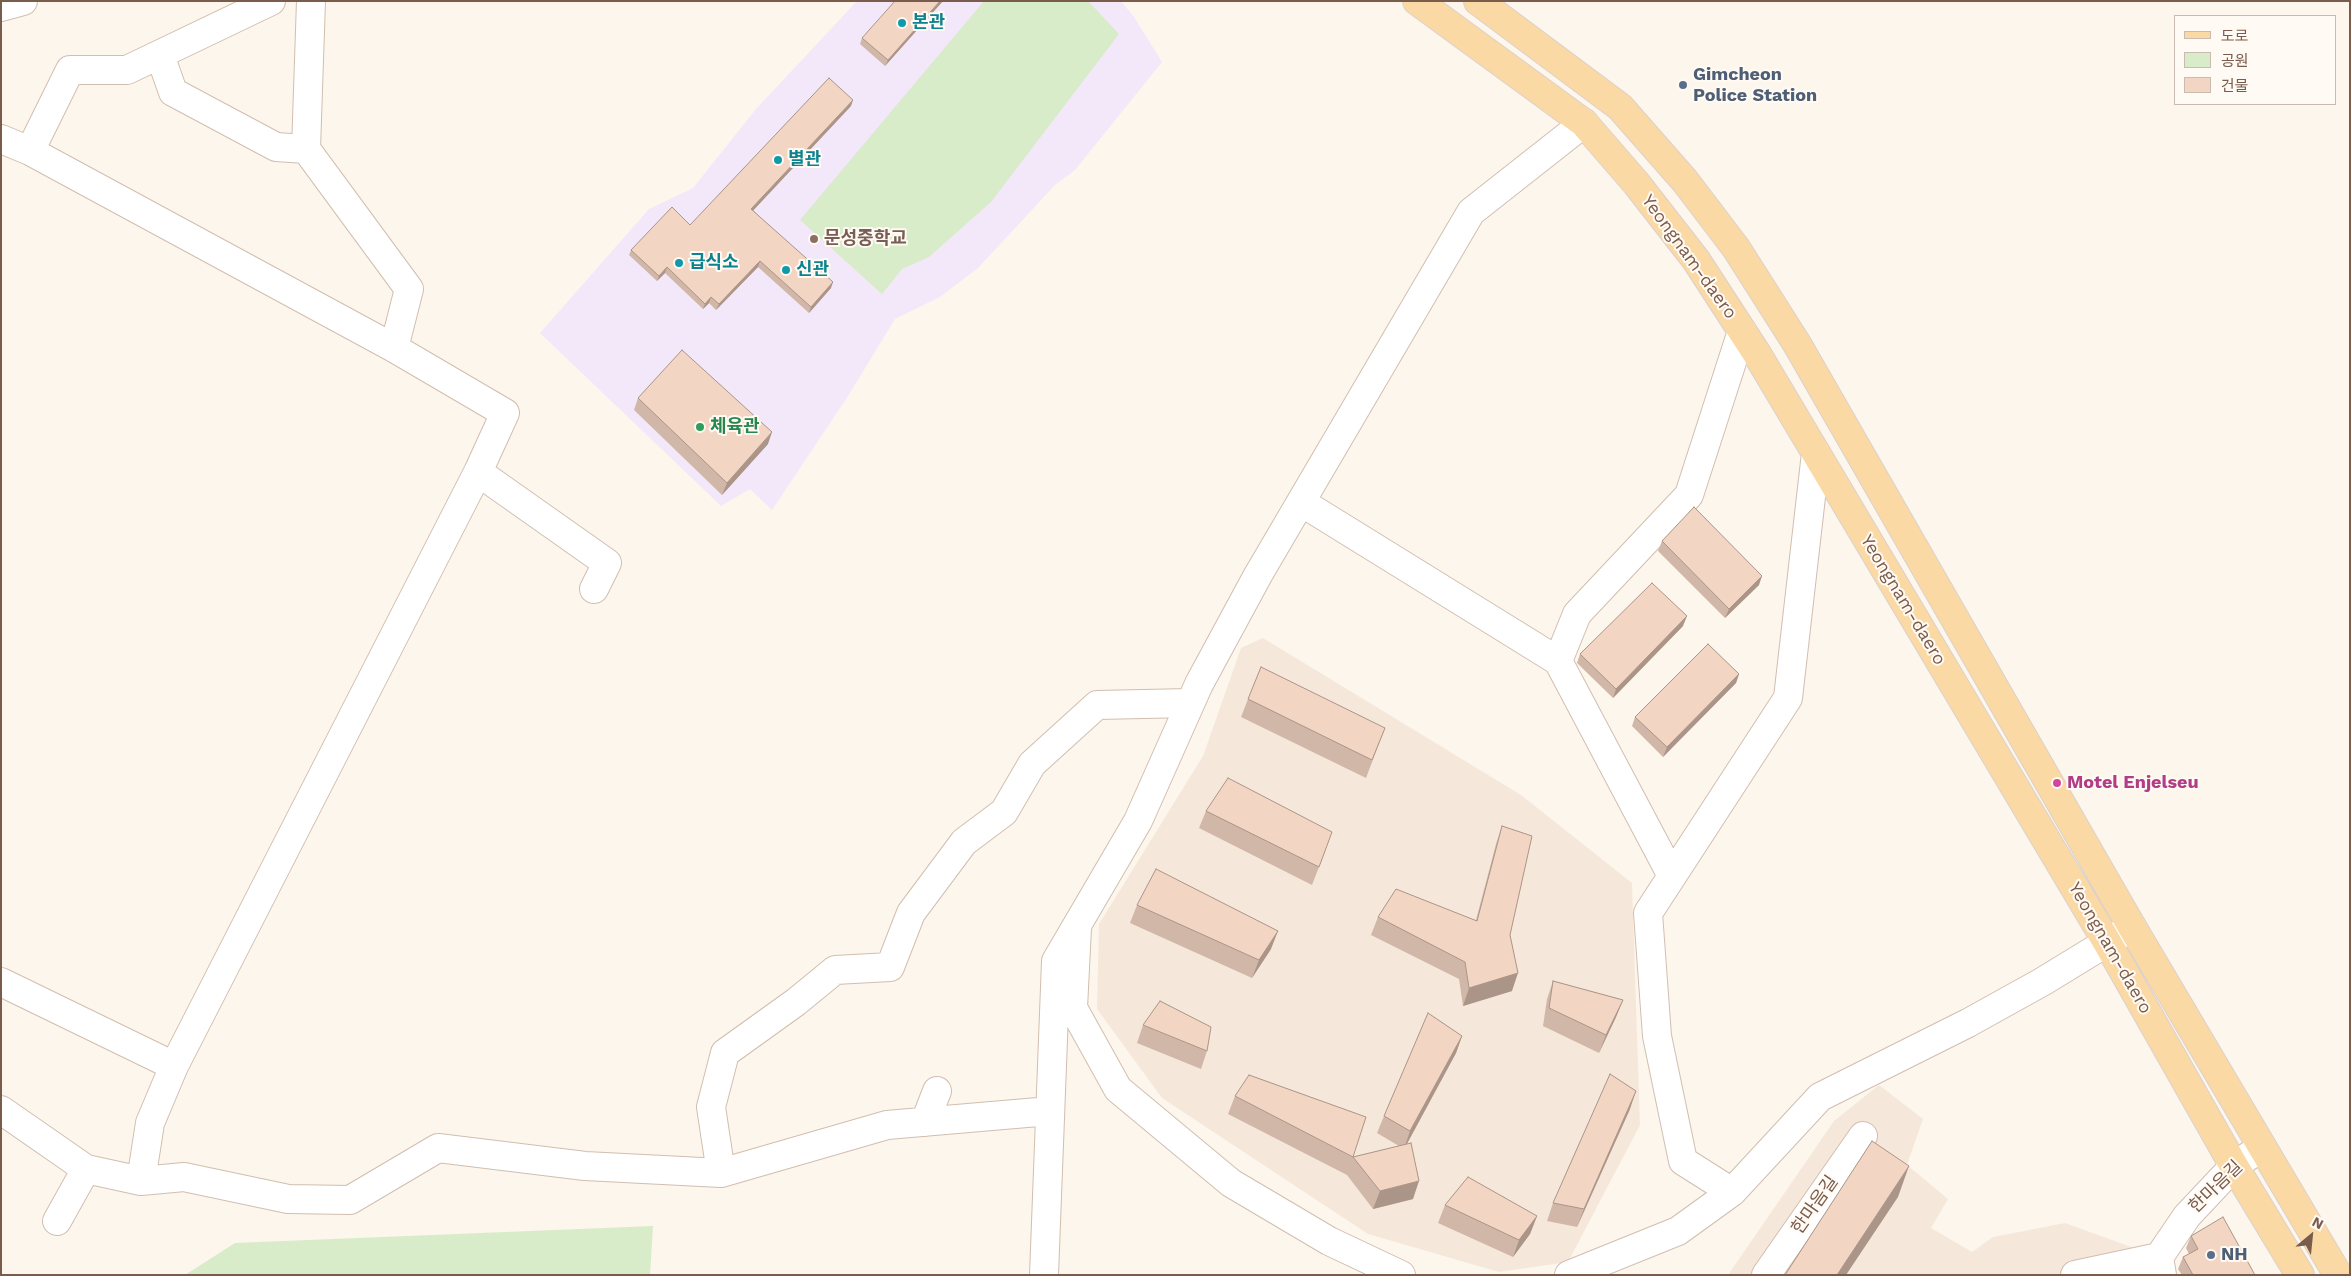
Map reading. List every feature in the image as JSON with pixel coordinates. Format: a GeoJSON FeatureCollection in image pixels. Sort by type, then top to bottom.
{"type":"FeatureCollection","features":[{"type":"Feature","properties":{"kind":"main road","name":"Yeongnam-daero"},"geometry":{"type":"LineString","coordinates":[[1416,1],[1584,122],[1636,183],[1696,260],[1742,331],[1816,453],[2107,942],[2234,1166],[2300,1275]]}},
{"type":"Feature","properties":{"kind":"main road","name":"Yeongnam-daero"},"geometry":{"type":"LineString","coordinates":[[1478,1],[1620,107],[1685,181],[1736,248],[1802,352],[2132,927],[2338,1275]]}},
{"type":"Feature","properties":{"kind":"street"},"geometry":{"type":"LineString","coordinates":[[1,7],[24,1]]}},
{"type":"Feature","properties":{"kind":"street"},"geometry":{"type":"LineString","coordinates":[[30,152],[70,70],[127,70],[271,1]]}},
{"type":"Feature","properties":{"kind":"street"},"geometry":{"type":"LineString","coordinates":[[311,1],[306,149],[409,289],[394,348]]}},
{"type":"Feature","properties":{"kind":"street"},"geometry":{"type":"LineString","coordinates":[[160,55],[173,92],[276,147],[306,149]]}},
{"type":"Feature","properties":{"kind":"street"},"geometry":{"type":"LineString","coordinates":[[1044,1275],[1056,961],[1138,821],[1190,703],[1244,600],[1471,212],[1584,122]]}},
{"type":"Feature","properties":{"kind":"street"},"geometry":{"type":"LineString","coordinates":[[1,139],[30,152],[394,348],[506,413],[478,472],[174,1066],[150,1123],[141,1181]]}},
{"type":"Feature","properties":{"kind":"street"},"geometry":{"type":"LineString","coordinates":[[1558,661],[1577,614],[1689,495],[1742,331]]}},
{"type":"Feature","properties":{"kind":"street"},"geometry":{"type":"LineString","coordinates":[[1732,1192],[1683,1161],[1657,1036],[1648,913],[1788,698],[1816,453]]}},
{"type":"Feature","properties":{"kind":"street"},"geometry":{"type":"LineString","coordinates":[[478,472],[608,563],[594,589]]}},
{"type":"Feature","properties":{"kind":"street"},"geometry":{"type":"LineString","coordinates":[[1301,502],[1558,661],[1672,876]]}},
{"type":"Feature","properties":{"kind":"street"},"geometry":{"type":"LineString","coordinates":[[721,1173],[711,1106],[725,1054],[796,1002],[835,970],[890,967],[911,913],[964,842],[1004,812],[1032,764],[1097,705],[1190,703]]}},
{"type":"Feature","properties":{"kind":"street"},"geometry":{"type":"LineString","coordinates":[[1078,924],[1073,1008],[1118,1089],[1231,1183],[1328,1242],[1401,1275]]}},
{"type":"Feature","properties":{"kind":"street"},"geometry":{"type":"LineString","coordinates":[[1569,1275],[1678,1231],[1732,1192],[1820,1097],[1968,1023],[2132,927]]}},
{"type":"Feature","properties":{"kind":"street"},"geometry":{"type":"LineString","coordinates":[[1,982],[174,1066]]}},
{"type":"Feature","properties":{"kind":"street"},"geometry":{"type":"LineString","coordinates":[[925,1122],[936,1092]]}},
{"type":"Feature","properties":{"kind":"street"},"geometry":{"type":"LineString","coordinates":[[1,1110],[86,1169],[141,1181],[184,1177],[288,1199],[350,1200],[434,1142],[585,1166],[721,1173],[887,1125],[1050,1111]]}},
{"type":"Feature","properties":{"kind":"street","name":"한마음길"},"geometry":{"type":"LineString","coordinates":[[1766,1275],[1863,1136]]}},
{"type":"Feature","properties":{"kind":"street","name":"한마음길"},"geometry":{"type":"LineString","coordinates":[[2075,1275],[2155,1269],[2187,1216],[2234,1166],[2262,1147]]}},
{"type":"Feature","properties":{"kind":"street"},"geometry":{"type":"LineString","coordinates":[[689,1154],[721,1173]]}},
{"type":"Feature","properties":{"kind":"street"},"geometry":{"type":"LineString","coordinates":[[57,1221],[86,1169]]}},
{"type":"Feature","properties":{"kind":"shaded area","name":"문성중학교"},"geometry":{"type":"Polygon","coordinates":[[[857,1],[1121,1],[1134,17],[1162,62],[1075,170],[1055,185],[978,268],[940,297],[895,319],[848,396],[772,510],[750,489],[721,506],[540,333],[649,209],[693,188],[756,109],[857,1]]]}},
{"type":"Feature","properties":{"kind":"shaded area"},"geometry":{"type":"Polygon","coordinates":[[[1263,638],[1521,795],[1632,883],[1640,1125],[1568,1262],[1499,1272],[1368,1234],[1162,1098],[1097,1009],[1099,924],[1203,756],[1241,648],[1263,638]]]}},
{"type":"Feature","properties":{"kind":"shaded area"},"geometry":{"type":"Polygon","coordinates":[[[1879,1085],[1923,1119],[1907,1165],[1948,1199],[1931,1228],[1972,1252],[1993,1237],[2065,1223],[2159,1257],[2144,1275],[1728,1275],[1834,1121],[1879,1085]]]}},
{"type":"Feature","properties":{"kind":"green space"},"geometry":{"type":"Polygon","coordinates":[[[984,1],[1088,1],[1119,34],[991,202],[929,257],[902,269],[882,294],[800,220],[984,1]]]}},
{"type":"Feature","properties":{"kind":"green space"},"geometry":{"type":"Polygon","coordinates":[[[653,1226],[650,1275],[185,1275],[235,1243],[653,1226]]]}},
{"type":"Feature","properties":{"kind":"building","name":"본관"},"geometry":{"type":"Polygon","coordinates":[[[895,1],[940,1],[888,60],[862,38],[895,1]]]}},
{"type":"Feature","properties":{"kind":"building"},"geometry":{"type":"Polygon","coordinates":[[[829,78],[853,100],[751,209],[833,282],[811,307],[760,261],[719,304],[711,297],[705,304],[667,267],[659,276],[631,250],[672,207],[690,225],[829,78]]]}},
{"type":"Feature","properties":{"kind":"building","name":"체육관"},"geometry":{"type":"Polygon","coordinates":[[[682,350],[772,432],[727,483],[638,398],[682,350]]]}},
{"type":"Feature","properties":{"kind":"building"},"geometry":{"type":"Polygon","coordinates":[[[1694,507],[1762,576],[1729,609],[1662,541],[1694,507]]]}},
{"type":"Feature","properties":{"kind":"building"},"geometry":{"type":"Polygon","coordinates":[[[1652,583],[1687,616],[1616,689],[1580,654],[1652,583]]]}},
{"type":"Feature","properties":{"kind":"building"},"geometry":{"type":"Polygon","coordinates":[[[1708,644],[1739,674],[1667,747],[1635,717],[1708,644]]]}},
{"type":"Feature","properties":{"kind":"building"},"geometry":{"type":"Polygon","coordinates":[[[1261,667],[1385,728],[1372,760],[1248,699],[1261,667]]]}},
{"type":"Feature","properties":{"kind":"building"},"geometry":{"type":"Polygon","coordinates":[[[1228,778],[1332,832],[1319,867],[1206,811],[1228,778]]]}},
{"type":"Feature","properties":{"kind":"building"},"geometry":{"type":"Polygon","coordinates":[[[1502,826],[1532,836],[1510,935],[1518,973],[1469,988],[1465,962],[1378,917],[1396,889],[1477,921],[1502,826]]]}},
{"type":"Feature","properties":{"kind":"building"},"geometry":{"type":"Polygon","coordinates":[[[1156,869],[1278,931],[1259,960],[1137,905],[1156,869]]]}},
{"type":"Feature","properties":{"kind":"building"},"geometry":{"type":"Polygon","coordinates":[[[1553,981],[1623,1000],[1606,1035],[1549,1008],[1553,981]]]}},
{"type":"Feature","properties":{"kind":"building"},"geometry":{"type":"Polygon","coordinates":[[[1160,1001],[1211,1027],[1207,1051],[1143,1025],[1160,1001]]]}},
{"type":"Feature","properties":{"kind":"building"},"geometry":{"type":"Polygon","coordinates":[[[1428,1013],[1462,1036],[1410,1131],[1384,1116],[1428,1013]]]}},
{"type":"Feature","properties":{"kind":"building"},"geometry":{"type":"Polygon","coordinates":[[[1610,1074],[1636,1091],[1584,1209],[1553,1203],[1610,1074]]]}},
{"type":"Feature","properties":{"kind":"building"},"geometry":{"type":"Polygon","coordinates":[[[1249,1075],[1366,1117],[1353,1157],[1235,1096],[1249,1075]]]}},
{"type":"Feature","properties":{"kind":"building"},"geometry":{"type":"Polygon","coordinates":[[[1872,1141],[1909,1166],[1837,1275],[1785,1275],[1872,1141]]]}},
{"type":"Feature","properties":{"kind":"building"},"geometry":{"type":"Polygon","coordinates":[[[1411,1143],[1419,1181],[1380,1191],[1353,1157],[1411,1143]]]}},
{"type":"Feature","properties":{"kind":"building"},"geometry":{"type":"Polygon","coordinates":[[[1468,1177],[1537,1216],[1519,1240],[1445,1205],[1468,1177]]]}},
{"type":"Feature","properties":{"kind":"building","name":"NH"},"geometry":{"type":"Polygon","coordinates":[[[2223,1217],[2255,1275],[2193,1275],[2183,1257],[2198,1249],[2191,1236],[2223,1217]]]}},
{"type":"Feature","properties":{"kind":"place","name":"본관"},"geometry":{"type":"Point","coordinates":[902,23]}},
{"type":"Feature","properties":{"kind":"place","name":"Gimcheon Police Station"},"geometry":{"type":"Point","coordinates":[1683,85]}},
{"type":"Feature","properties":{"kind":"place","name":"별관"},"geometry":{"type":"Point","coordinates":[778,160]}},
{"type":"Feature","properties":{"kind":"place","name":"문성중학교"},"geometry":{"type":"Point","coordinates":[814,239]}},
{"type":"Feature","properties":{"kind":"place","name":"급식소"},"geometry":{"type":"Point","coordinates":[679,263]}},
{"type":"Feature","properties":{"kind":"place","name":"신관"},"geometry":{"type":"Point","coordinates":[786,270]}},
{"type":"Feature","properties":{"kind":"place","name":"체육관"},"geometry":{"type":"Point","coordinates":[700,427]}},
{"type":"Feature","properties":{"kind":"place","name":"Motel Enjelseu"},"geometry":{"type":"Point","coordinates":[2057,783]}},
{"type":"Feature","properties":{"kind":"place","name":"NH"},"geometry":{"type":"Point","coordinates":[2211,1255]}}]}
